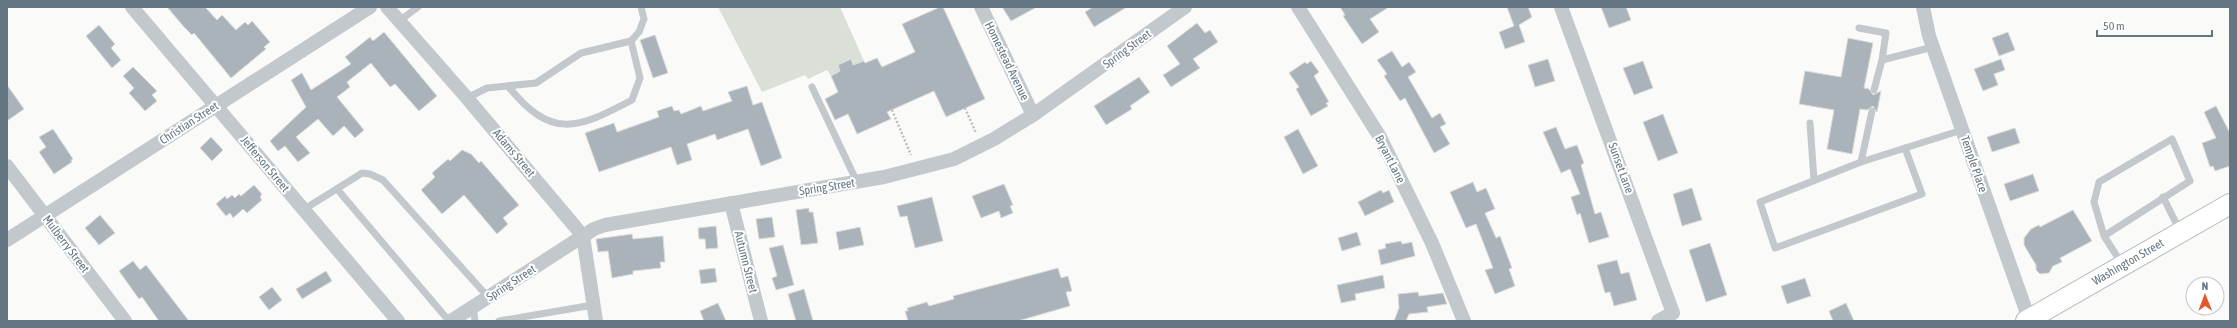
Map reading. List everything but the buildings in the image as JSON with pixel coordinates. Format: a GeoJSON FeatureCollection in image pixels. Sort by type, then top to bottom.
{"type":"FeatureCollection","features":[{"type":"Feature","properties":{"kind":"main road","name":"Washington Street"},"geometry":{"type":"LineString","coordinates":[[2027,320],[2230,204]]}},
{"type":"Feature","properties":{"kind":"street","name":"Jefferson Street"},"geometry":{"type":"LineString","coordinates":[[132,7],[398,321]]}},
{"type":"Feature","properties":{"kind":"street","name":"Christian Street"},"geometry":{"type":"LineString","coordinates":[[7,240],[370,7]]}},
{"type":"Feature","properties":{"kind":"street","name":"Adams Street"},"geometry":{"type":"LineString","coordinates":[[387,7],[467,98],[583,236]]}},
{"type":"Feature","properties":{"kind":"street","name":"Homestead Avenue"},"geometry":{"type":"LineString","coordinates":[[982,7],[1033,115]]}},
{"type":"Feature","properties":{"kind":"street","name":"Spring Street"},"geometry":{"type":"LineString","coordinates":[[450,321],[594,229],[616,222],[857,182],[918,170],[954,159],[982,146],[1033,115],[1185,7]]}},
{"type":"Feature","properties":{"kind":"street","name":"Bryant Lane"},"geometry":{"type":"LineString","coordinates":[[1298,7],[1380,137],[1432,243],[1464,321]]}},
{"type":"Feature","properties":{"kind":"street","name":"Sunset Lane"},"geometry":{"type":"LineString","coordinates":[[1561,7],[1674,313],[1658,321]]}},
{"type":"Feature","properties":{"kind":"street","name":"Temple Place"},"geometry":{"type":"LineString","coordinates":[[1923,7],[1933,47],[2027,320]]}},
{"type":"Feature","properties":{"kind":"street","name":"Mulberry Street"},"geometry":{"type":"LineString","coordinates":[[7,166],[125,321]]}},
{"type":"Feature","properties":{"kind":"street","name":"Autumn Street"},"geometry":{"type":"LineString","coordinates":[[731,203],[761,321]]}},
{"type":"Feature","properties":{"kind":"street"},"geometry":{"type":"LineString","coordinates":[[583,236],[596,321]]}},
{"type":"Feature","properties":{"kind":"lane"},"geometry":{"type":"LineString","coordinates":[[399,21],[418,7]]}},
{"type":"Feature","properties":{"kind":"lane"},"geometry":{"type":"LineString","coordinates":[[467,98],[487,88],[536,82],[581,53],[631,41],[639,32],[644,19],[641,7]]}},
{"type":"Feature","properties":{"kind":"lane"},"geometry":{"type":"LineString","coordinates":[[1859,28],[1886,33],[1882,60],[1874,90]]}},
{"type":"Feature","properties":{"kind":"lane"},"geometry":{"type":"LineString","coordinates":[[508,86],[522,103],[544,120],[562,125],[580,123],[603,115],[632,100],[640,78],[631,41]]}},
{"type":"Feature","properties":{"kind":"lane"},"geometry":{"type":"LineString","coordinates":[[1882,60],[1933,47]]}},
{"type":"Feature","properties":{"kind":"lane"},"geometry":{"type":"LineString","coordinates":[[812,87],[857,182]]}},
{"type":"Feature","properties":{"kind":"lane"},"geometry":{"type":"LineString","coordinates":[[1861,162],[1872,111]]}},
{"type":"Feature","properties":{"kind":"lane"},"geometry":{"type":"LineString","coordinates":[[1810,123],[1814,180]]}},
{"type":"Feature","properties":{"kind":"lane"},"geometry":{"type":"LineString","coordinates":[[1906,148],[1922,194],[1775,248],[1760,202],[1861,162],[1962,130]]}},
{"type":"Feature","properties":{"kind":"lane"},"geometry":{"type":"LineString","coordinates":[[2104,236],[2190,181],[2172,139],[2099,182],[2094,202],[2104,236],[2123,265]]}},
{"type":"Feature","properties":{"kind":"lane"},"geometry":{"type":"LineString","coordinates":[[304,210],[362,174],[370,174],[383,180],[488,297]]}},
{"type":"Feature","properties":{"kind":"lane"},"geometry":{"type":"LineString","coordinates":[[337,189],[450,321]]}},
{"type":"Feature","properties":{"kind":"lane"},"geometry":{"type":"LineString","coordinates":[[2163,197],[2181,232]]}},
{"type":"Feature","properties":{"kind":"lane"},"geometry":{"type":"LineString","coordinates":[[500,321],[593,305]]}},
{"type":"Feature","properties":{"kind":"lane"},"geometry":{"type":"LineString","coordinates":[[473,307],[475,321]]}},
{"type":"Feature","properties":{"kind":"path"},"geometry":{"type":"LineString","coordinates":[[965,108],[982,146]]}},
{"type":"Feature","properties":{"kind":"path"},"geometry":{"type":"LineString","coordinates":[[892,110],[918,170]]}},
{"type":"Feature","properties":{"kind":"shaded area"},"geometry":{"type":"Polygon","coordinates":[[[718,7],[840,7],[864,61],[853,65],[850,59],[838,65],[840,71],[831,76],[827,70],[808,79],[805,75],[762,92],[718,7]]]}}]}
